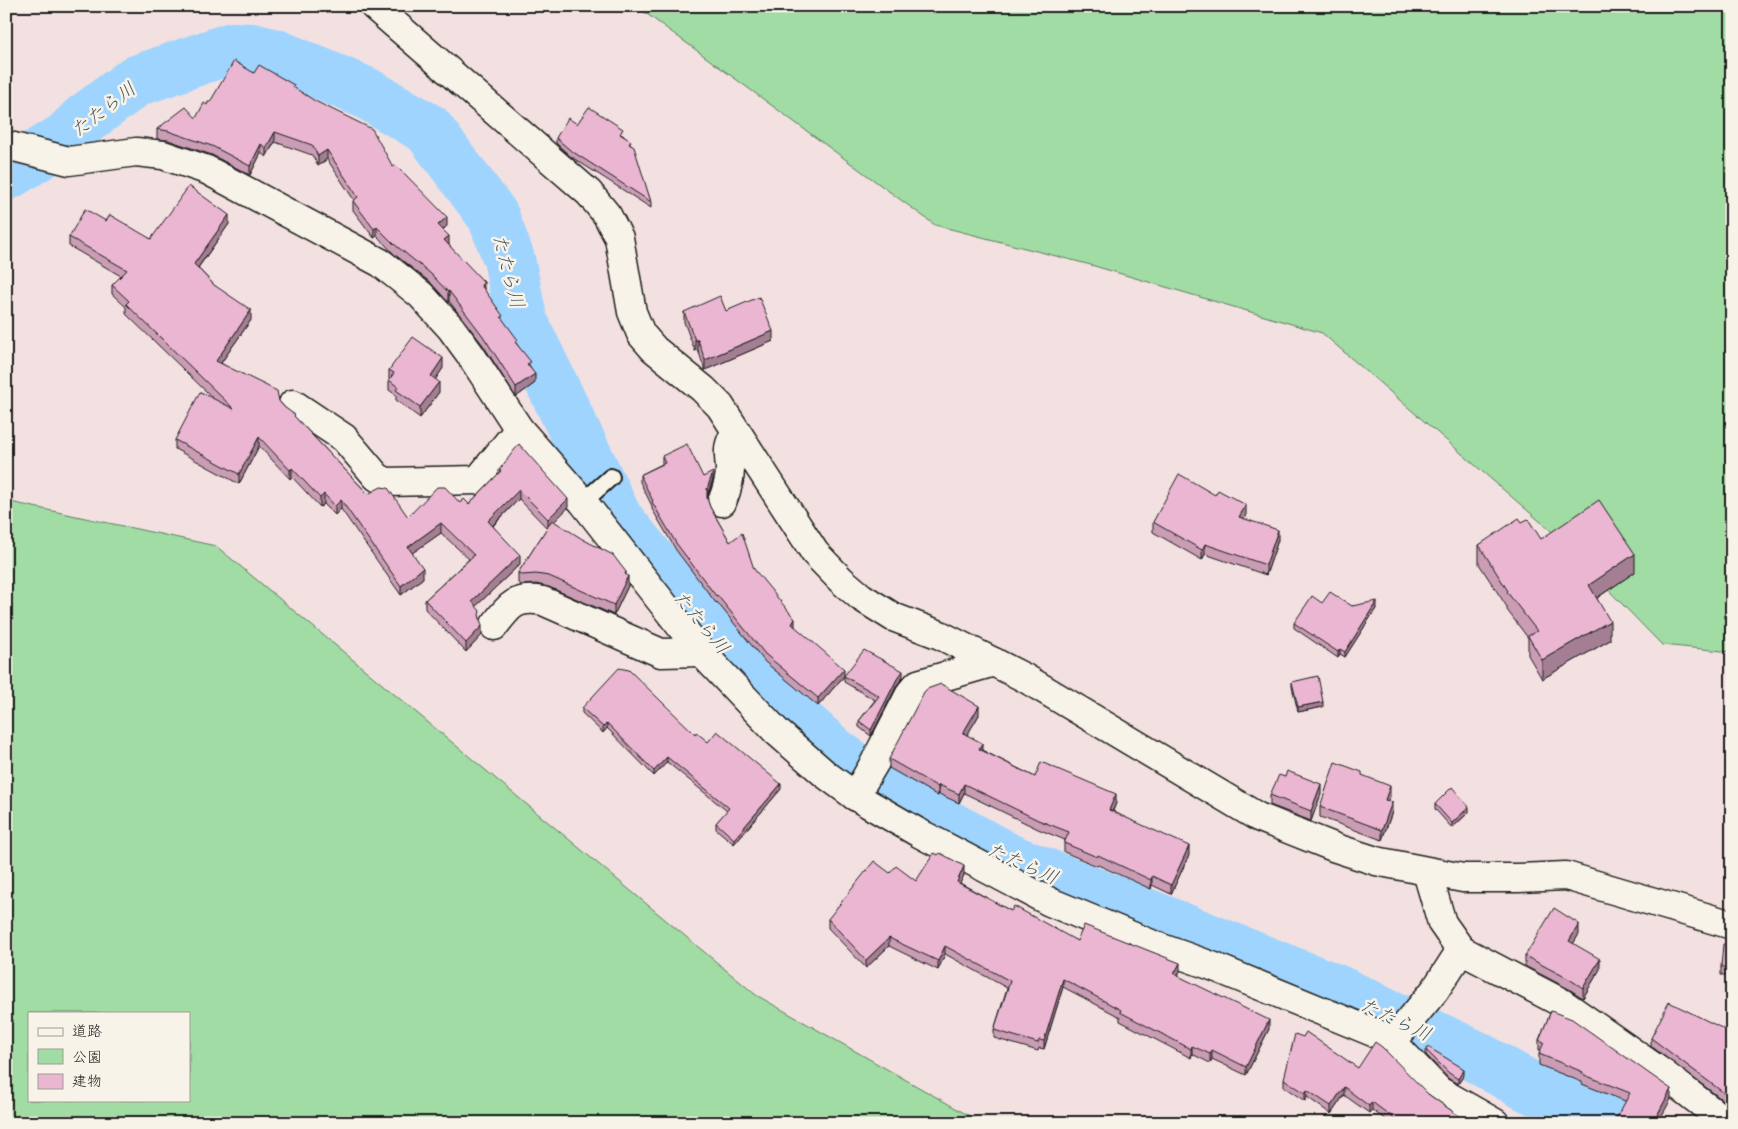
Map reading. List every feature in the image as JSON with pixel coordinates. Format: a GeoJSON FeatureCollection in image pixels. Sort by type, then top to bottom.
{"type":"FeatureCollection","features":[{"type":"Feature","properties":{"kind":"street"},"geometry":{"type":"LineString","coordinates":[[374,6],[589,193],[607,215],[619,238],[632,312],[641,334],[654,349],[703,389],[720,406],[815,553],[841,580],[861,597],[893,617],[940,635],[1025,678],[1258,817],[1328,845],[1376,861],[1463,878],[1566,876],[1732,924]]}},
{"type":"Feature","properties":{"kind":"street"},"geometry":{"type":"LineString","coordinates":[[9,145],[70,161],[136,152],[163,155],[207,170],[381,263],[420,294],[451,328],[519,429],[585,499],[702,652],[789,744],[857,793],[919,833],[1050,902],[1394,1040],[1439,1091],[1495,1123]]}},
{"type":"Feature","properties":{"kind":"street"},"geometry":{"type":"LineString","coordinates":[[293,404],[344,438],[377,477],[386,482],[478,480],[519,429]]}},
{"type":"Feature","properties":{"kind":"street"},"geometry":{"type":"LineString","coordinates":[[722,502],[730,471],[727,451],[729,442],[736,431]]}},
{"type":"Feature","properties":{"kind":"street"},"geometry":{"type":"LineString","coordinates":[[494,626],[507,609],[518,601],[530,598],[544,600],[661,653],[702,652]]}},
{"type":"Feature","properties":{"kind":"street"},"geometry":{"type":"LineString","coordinates":[[857,793],[911,692],[918,684],[994,662]]}},
{"type":"Feature","properties":{"kind":"street"},"geometry":{"type":"LineString","coordinates":[[1427,872],[1442,923],[1461,950],[1562,1003],[1665,1075],[1727,1123]]}},
{"type":"Feature","properties":{"kind":"street"},"geometry":{"type":"LineString","coordinates":[[1394,1040],[1435,990],[1461,950]]}},
{"type":"Feature","properties":{"kind":"lane"},"geometry":{"type":"LineString","coordinates":[[585,499],[611,478]]}},
{"type":"Feature","properties":{"kind":"green space"},"geometry":{"type":"Polygon","coordinates":[[[636,6],[1732,6],[1732,652],[1662,645],[1550,530],[1322,333],[1091,265],[935,225],[636,6]]]}},
{"type":"Feature","properties":{"kind":"green space"},"geometry":{"type":"Polygon","coordinates":[[[6,501],[216,546],[756,995],[982,1123],[6,1123],[6,501]]]}},
{"type":"Feature","properties":{"kind":"building"},"geometry":{"type":"Polygon","coordinates":[[[234,61],[254,73],[259,65],[294,85],[293,87],[315,101],[372,129],[393,167],[396,165],[447,217],[438,225],[449,236],[444,240],[484,282],[481,285],[518,340],[515,342],[531,362],[527,364],[535,374],[516,387],[483,336],[449,291],[377,227],[374,229],[353,201],[358,197],[327,150],[318,156],[312,145],[275,132],[266,148],[261,144],[250,166],[212,146],[157,129],[186,107],[196,118],[204,103],[207,105],[210,102],[234,61]]]}},
{"type":"Feature","properties":{"kind":"building"},"geometry":{"type":"Polygon","coordinates":[[[589,107],[623,129],[620,134],[631,141],[629,144],[634,147],[651,202],[570,150],[556,138],[568,118],[577,124],[589,107]]]}},
{"type":"Feature","properties":{"kind":"building"},"geometry":{"type":"Polygon","coordinates":[[[189,186],[229,215],[194,264],[214,285],[251,310],[216,361],[277,391],[279,401],[284,407],[295,415],[368,494],[381,487],[388,488],[408,517],[437,487],[445,487],[460,503],[464,499],[469,504],[501,471],[499,470],[519,444],[568,499],[548,519],[519,490],[488,521],[520,555],[472,601],[480,611],[479,615],[482,626],[466,643],[425,600],[474,555],[441,523],[408,547],[423,568],[401,586],[341,500],[335,506],[324,494],[320,498],[259,437],[239,474],[175,440],[200,392],[234,409],[126,304],[129,301],[112,285],[127,270],[69,237],[85,209],[106,221],[110,215],[151,239],[189,186]]]}},
{"type":"Feature","properties":{"kind":"building"},"geometry":{"type":"Polygon","coordinates":[[[720,296],[726,311],[759,297],[773,331],[705,360],[698,340],[695,340],[684,312],[720,296]]]}},
{"type":"Feature","properties":{"kind":"building"},"geometry":{"type":"Polygon","coordinates":[[[413,337],[443,358],[431,376],[439,382],[420,407],[396,390],[398,387],[389,380],[394,373],[389,370],[413,337]]]}},
{"type":"Feature","properties":{"kind":"building"},"geometry":{"type":"Polygon","coordinates":[[[687,444],[703,477],[713,472],[707,489],[707,498],[710,507],[730,542],[742,533],[754,569],[795,619],[792,624],[844,669],[818,698],[765,654],[716,596],[676,543],[652,502],[640,475],[665,463],[662,456],[687,444]]]}},
{"type":"Feature","properties":{"kind":"building"},"geometry":{"type":"Polygon","coordinates":[[[1179,474],[1215,495],[1218,490],[1246,505],[1239,517],[1278,530],[1266,565],[1205,544],[1202,550],[1153,522],[1179,474]]]}},
{"type":"Feature","properties":{"kind":"building"},"geometry":{"type":"Polygon","coordinates":[[[1599,500],[1635,554],[1589,585],[1610,621],[1542,660],[1528,636],[1537,631],[1507,592],[1479,545],[1519,518],[1522,522],[1528,519],[1541,539],[1599,500]]]}},
{"type":"Feature","properties":{"kind":"building"},"geometry":{"type":"Polygon","coordinates":[[[552,520],[613,555],[626,572],[625,574],[628,576],[614,605],[549,576],[536,574],[522,575],[518,573],[552,520]]]}},
{"type":"Feature","properties":{"kind":"building"},"geometry":{"type":"Polygon","coordinates":[[[1330,592],[1352,606],[1377,601],[1345,652],[1340,649],[1338,652],[1294,623],[1312,596],[1322,603],[1330,592]]]}},
{"type":"Feature","properties":{"kind":"building"},"geometry":{"type":"Polygon","coordinates":[[[864,650],[903,671],[871,730],[859,721],[879,696],[844,676],[864,650]]]}},
{"type":"Feature","properties":{"kind":"building"},"geometry":{"type":"Polygon","coordinates":[[[619,668],[629,670],[695,734],[696,732],[708,742],[717,731],[781,784],[734,839],[716,823],[729,808],[667,757],[654,771],[607,723],[603,727],[582,708],[619,668]]]}},
{"type":"Feature","properties":{"kind":"building"},"geometry":{"type":"Polygon","coordinates":[[[1318,676],[1323,702],[1298,707],[1292,682],[1318,676]]]}},
{"type":"Feature","properties":{"kind":"building"},"geometry":{"type":"Polygon","coordinates":[[[941,684],[979,706],[963,733],[982,743],[979,749],[1035,777],[1041,762],[1116,794],[1109,810],[1189,846],[1171,885],[1152,876],[1151,880],[1098,855],[1097,857],[1064,843],[1069,832],[1038,820],[964,784],[959,794],[939,785],[938,787],[889,759],[924,692],[941,684]]]}},
{"type":"Feature","properties":{"kind":"building"},"geometry":{"type":"Polygon","coordinates":[[[1335,762],[1362,772],[1362,775],[1390,786],[1385,800],[1392,802],[1382,830],[1320,807],[1335,762]]]}},
{"type":"Feature","properties":{"kind":"building"},"geometry":{"type":"Polygon","coordinates":[[[1287,771],[1321,784],[1311,811],[1270,795],[1279,775],[1285,777],[1287,771]]]}},
{"type":"Feature","properties":{"kind":"building"},"geometry":{"type":"Polygon","coordinates":[[[1452,787],[1469,807],[1452,823],[1435,804],[1452,787]]]}},
{"type":"Feature","properties":{"kind":"building"},"geometry":{"type":"Polygon","coordinates":[[[934,853],[938,855],[940,853],[964,866],[957,882],[1011,911],[1014,906],[1077,941],[1084,925],[1180,963],[1174,974],[1269,1020],[1246,1067],[1212,1050],[1210,1054],[1192,1046],[1191,1049],[1120,1012],[1121,1010],[1063,979],[1044,1041],[1039,1040],[1038,1043],[994,1030],[1010,981],[945,946],[938,961],[889,938],[866,960],[828,919],[874,861],[890,873],[896,866],[916,881],[934,853]]]}},
{"type":"Feature","properties":{"kind":"building"},"geometry":{"type":"Polygon","coordinates":[[[1554,908],[1579,924],[1569,941],[1600,959],[1583,988],[1525,956],[1554,908]]]}},
{"type":"Feature","properties":{"kind":"building"},"geometry":{"type":"Polygon","coordinates":[[[1723,944],[1732,945],[1732,967],[1721,967],[1723,944]]]}},
{"type":"Feature","properties":{"kind":"building"},"geometry":{"type":"Polygon","coordinates":[[[1669,1002],[1732,1033],[1732,1099],[1651,1038],[1669,1002]]]}},
{"type":"Feature","properties":{"kind":"building"},"geometry":{"type":"Polygon","coordinates":[[[1551,1011],[1572,1019],[1671,1089],[1653,1123],[1614,1123],[1630,1093],[1539,1054],[1544,1042],[1539,1040],[1551,1011]]]}},
{"type":"Feature","properties":{"kind":"building"},"geometry":{"type":"Polygon","coordinates":[[[1306,1032],[1358,1068],[1375,1042],[1428,1094],[1469,1123],[1400,1123],[1372,1102],[1369,1106],[1344,1087],[1331,1106],[1307,1090],[1305,1093],[1284,1079],[1295,1034],[1303,1037],[1306,1032]]]}},
{"type":"Feature","properties":{"kind":"building"},"geometry":{"type":"Polygon","coordinates":[[[1428,1047],[1464,1069],[1458,1079],[1449,1073],[1426,1050],[1428,1047]]]}},
{"type":"Feature","properties":{"kind":"waterway","name":"たたら川"},"geometry":{"type":"LineString","coordinates":[[6,175],[67,137],[85,119],[136,81],[232,48],[252,49],[276,55],[366,93],[428,129],[493,216],[509,259],[522,322],[617,519],[712,636],[757,684],[833,752],[894,796],[1010,860],[1338,991],[1473,1055],[1528,1086],[1610,1123]]}}]}
